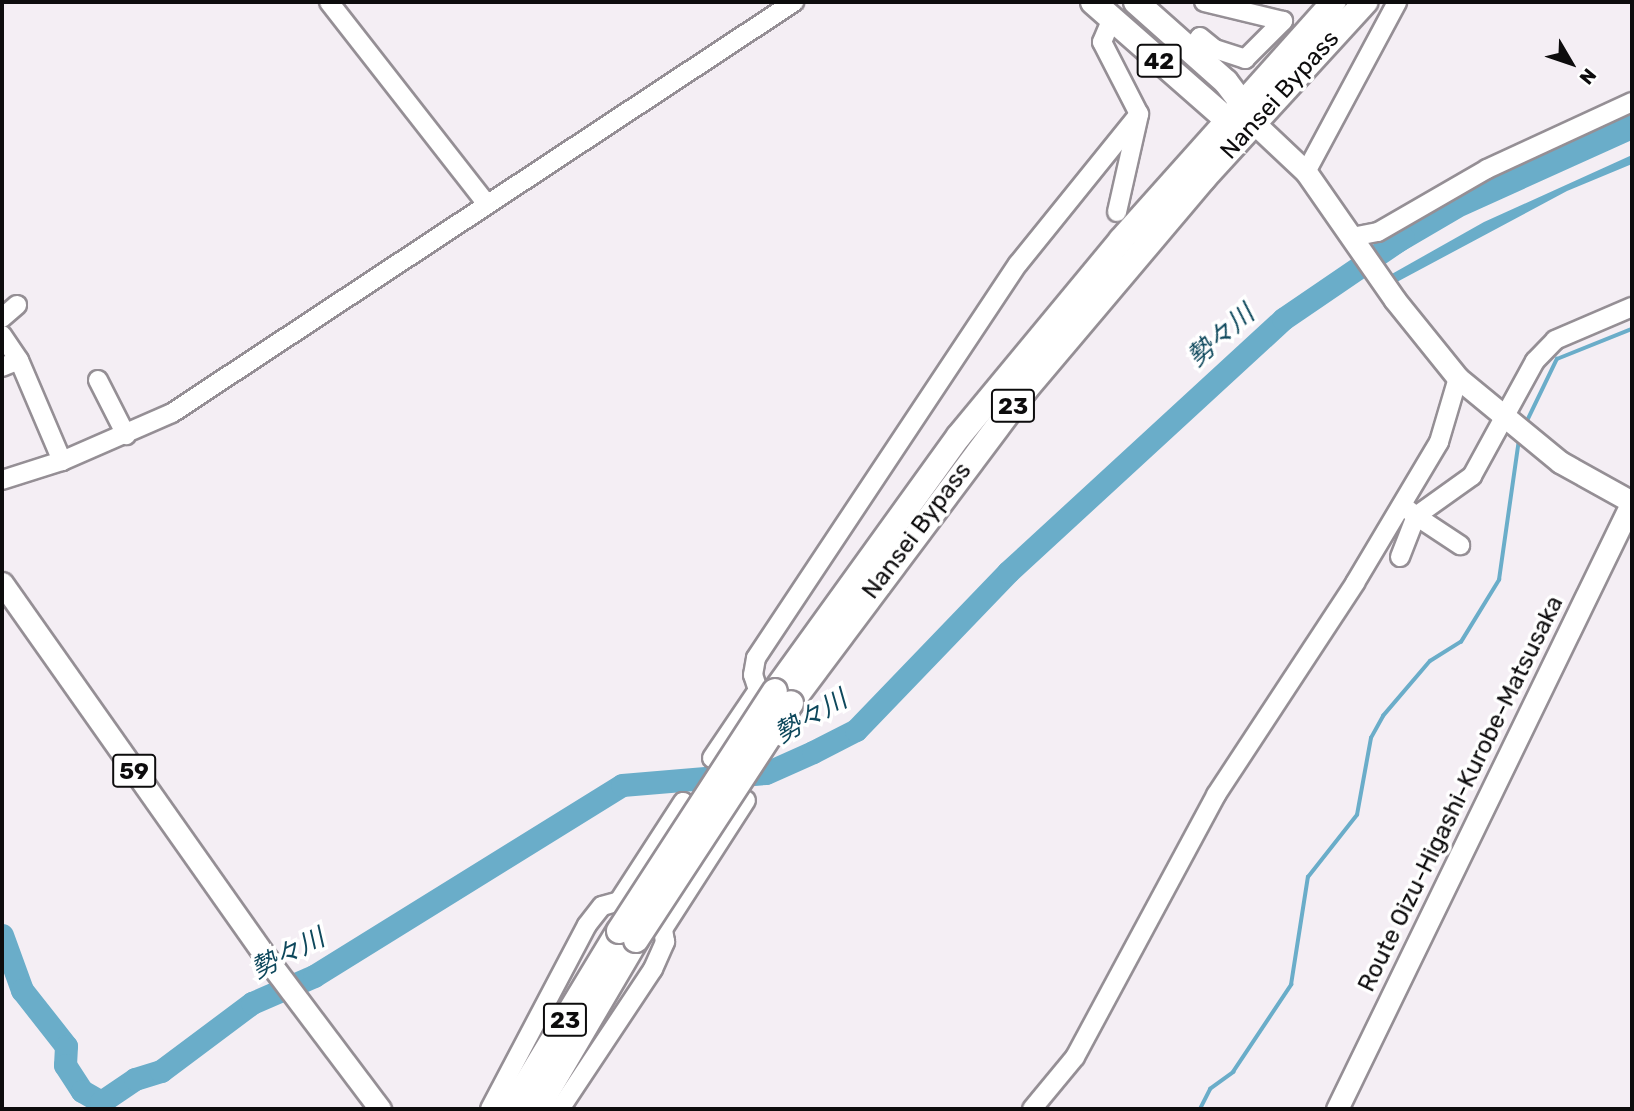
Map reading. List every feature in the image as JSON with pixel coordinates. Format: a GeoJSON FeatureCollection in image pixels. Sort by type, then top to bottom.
{"type":"FeatureCollection","features":[{"type":"Feature","properties":{"kind":"highway","name":"42"},"geometry":{"type":"LineString","coordinates":[[1093,2],[1226,119]]}},
{"type":"Feature","properties":{"kind":"highway","name":"42"},"geometry":{"type":"LineString","coordinates":[[1136,2],[1243,99],[1253,122]]}},
{"type":"Feature","properties":{"kind":"highway","name":"Nansei Bypass"},"geometry":{"type":"LineString","coordinates":[[511,1109],[959,436],[1243,99],[1334,2]]}},
{"type":"Feature","properties":{"kind":"highway","name":"Nansei Bypass"},"geometry":{"type":"LineString","coordinates":[[783,697],[1025,390],[1253,122],[1365,2]]}},
{"type":"Feature","properties":{"kind":"highway"},"geometry":{"type":"LineString","coordinates":[[1226,119],[1253,122]]}},
{"type":"Feature","properties":{"kind":"highway","name":"Nansei Bypass"},"geometry":{"type":"LineString","coordinates":[[537,1109],[628,936]]}},
{"type":"Feature","properties":{"kind":"main road","name":"Route Oizu-Higashi-Kurobe-Matsusaka"},"geometry":{"type":"LineString","coordinates":[[1253,122],[1306,172],[1395,300],[1458,378],[1516,429],[1632,502],[1337,1109]]}},
{"type":"Feature","properties":{"kind":"main road","name":"59"},"geometry":{"type":"LineString","coordinates":[[2,583],[267,959],[380,1109]]}},
{"type":"Feature","properties":{"kind":"street"},"geometry":{"type":"LineString","coordinates":[[329,2],[486,203]]}},
{"type":"Feature","properties":{"kind":"street"},"geometry":{"type":"LineString","coordinates":[[2,480],[62,461],[172,413],[486,203],[794,2]]}},
{"type":"Feature","properties":{"kind":"street"},"geometry":{"type":"LineString","coordinates":[[1306,172],[1397,2]]}},
{"type":"Feature","properties":{"kind":"street"},"geometry":{"type":"LineString","coordinates":[[1190,50],[1200,37],[1215,49],[1245,59],[1283,21],[1211,3]]}},
{"type":"Feature","properties":{"kind":"street"},"geometry":{"type":"LineString","coordinates":[[1112,19],[1102,42],[1139,114],[1117,212]]}},
{"type":"Feature","properties":{"kind":"street"},"geometry":{"type":"LineString","coordinates":[[1355,241],[1378,232],[1487,169],[1632,102]]}},
{"type":"Feature","properties":{"kind":"street"},"geometry":{"type":"LineString","coordinates":[[712,758],[758,690],[753,676],[756,658],[1018,264],[1139,114]]}},
{"type":"Feature","properties":{"kind":"street"},"geometry":{"type":"LineString","coordinates":[[2,318],[17,305]]}},
{"type":"Feature","properties":{"kind":"street"},"geometry":{"type":"LineString","coordinates":[[1400,557],[1409,511],[1472,476],[1516,429],[1535,361],[1555,341],[1632,307]]}},
{"type":"Feature","properties":{"kind":"street"},"geometry":{"type":"LineString","coordinates":[[2,335],[19,360],[62,461]]}},
{"type":"Feature","properties":{"kind":"street"},"geometry":{"type":"LineString","coordinates":[[2,367],[19,360]]}},
{"type":"Feature","properties":{"kind":"street"},"geometry":{"type":"LineString","coordinates":[[1032,1109],[1075,1057],[1216,794],[1409,511],[1439,442],[1458,378]]}},
{"type":"Feature","properties":{"kind":"street"},"geometry":{"type":"LineString","coordinates":[[98,380],[126,435]]}},
{"type":"Feature","properties":{"kind":"street"},"geometry":{"type":"LineString","coordinates":[[1409,511],[1460,545]]}},
{"type":"Feature","properties":{"kind":"street"},"geometry":{"type":"LineString","coordinates":[[560,1109],[653,969],[665,942],[663,929],[746,800]]}},
{"type":"Feature","properties":{"kind":"street"},"geometry":{"type":"LineString","coordinates":[[490,1109],[587,925],[602,906],[619,901],[682,802]]}},
{"type":"Feature","properties":{"kind":"water"},"geometry":{"type":"Polygon","coordinates":[[[1632,112],[1632,140],[1464,216],[1382,264],[1371,247],[1534,154],[1632,112]]]}},
{"type":"Feature","properties":{"kind":"water"},"geometry":{"type":"Polygon","coordinates":[[[1632,155],[1632,164],[1567,191],[1395,283],[1390,275],[1484,222],[1632,155]]]}},
{"type":"Feature","properties":{"kind":"waterway","name":"勢々川"},"geometry":{"type":"LineString","coordinates":[[2,935],[22,990],[66,1046],[65,1065],[82,1091],[101,1102],[135,1079],[161,1071],[252,1003],[314,976],[622,785],[766,773],[813,752],[856,730],[1008,572],[1283,319],[1403,237]]}},
{"type":"Feature","properties":{"kind":"waterway"},"geometry":{"type":"LineString","coordinates":[[1526,423],[1557,359],[1632,329]]}},
{"type":"Feature","properties":{"kind":"waterway"},"geometry":{"type":"LineString","coordinates":[[1200,1109],[1210,1089],[1233,1072],[1291,985],[1308,877],[1357,815],[1371,738],[1383,716],[1430,661],[1461,642],[1499,580],[1519,439]]}}]}
